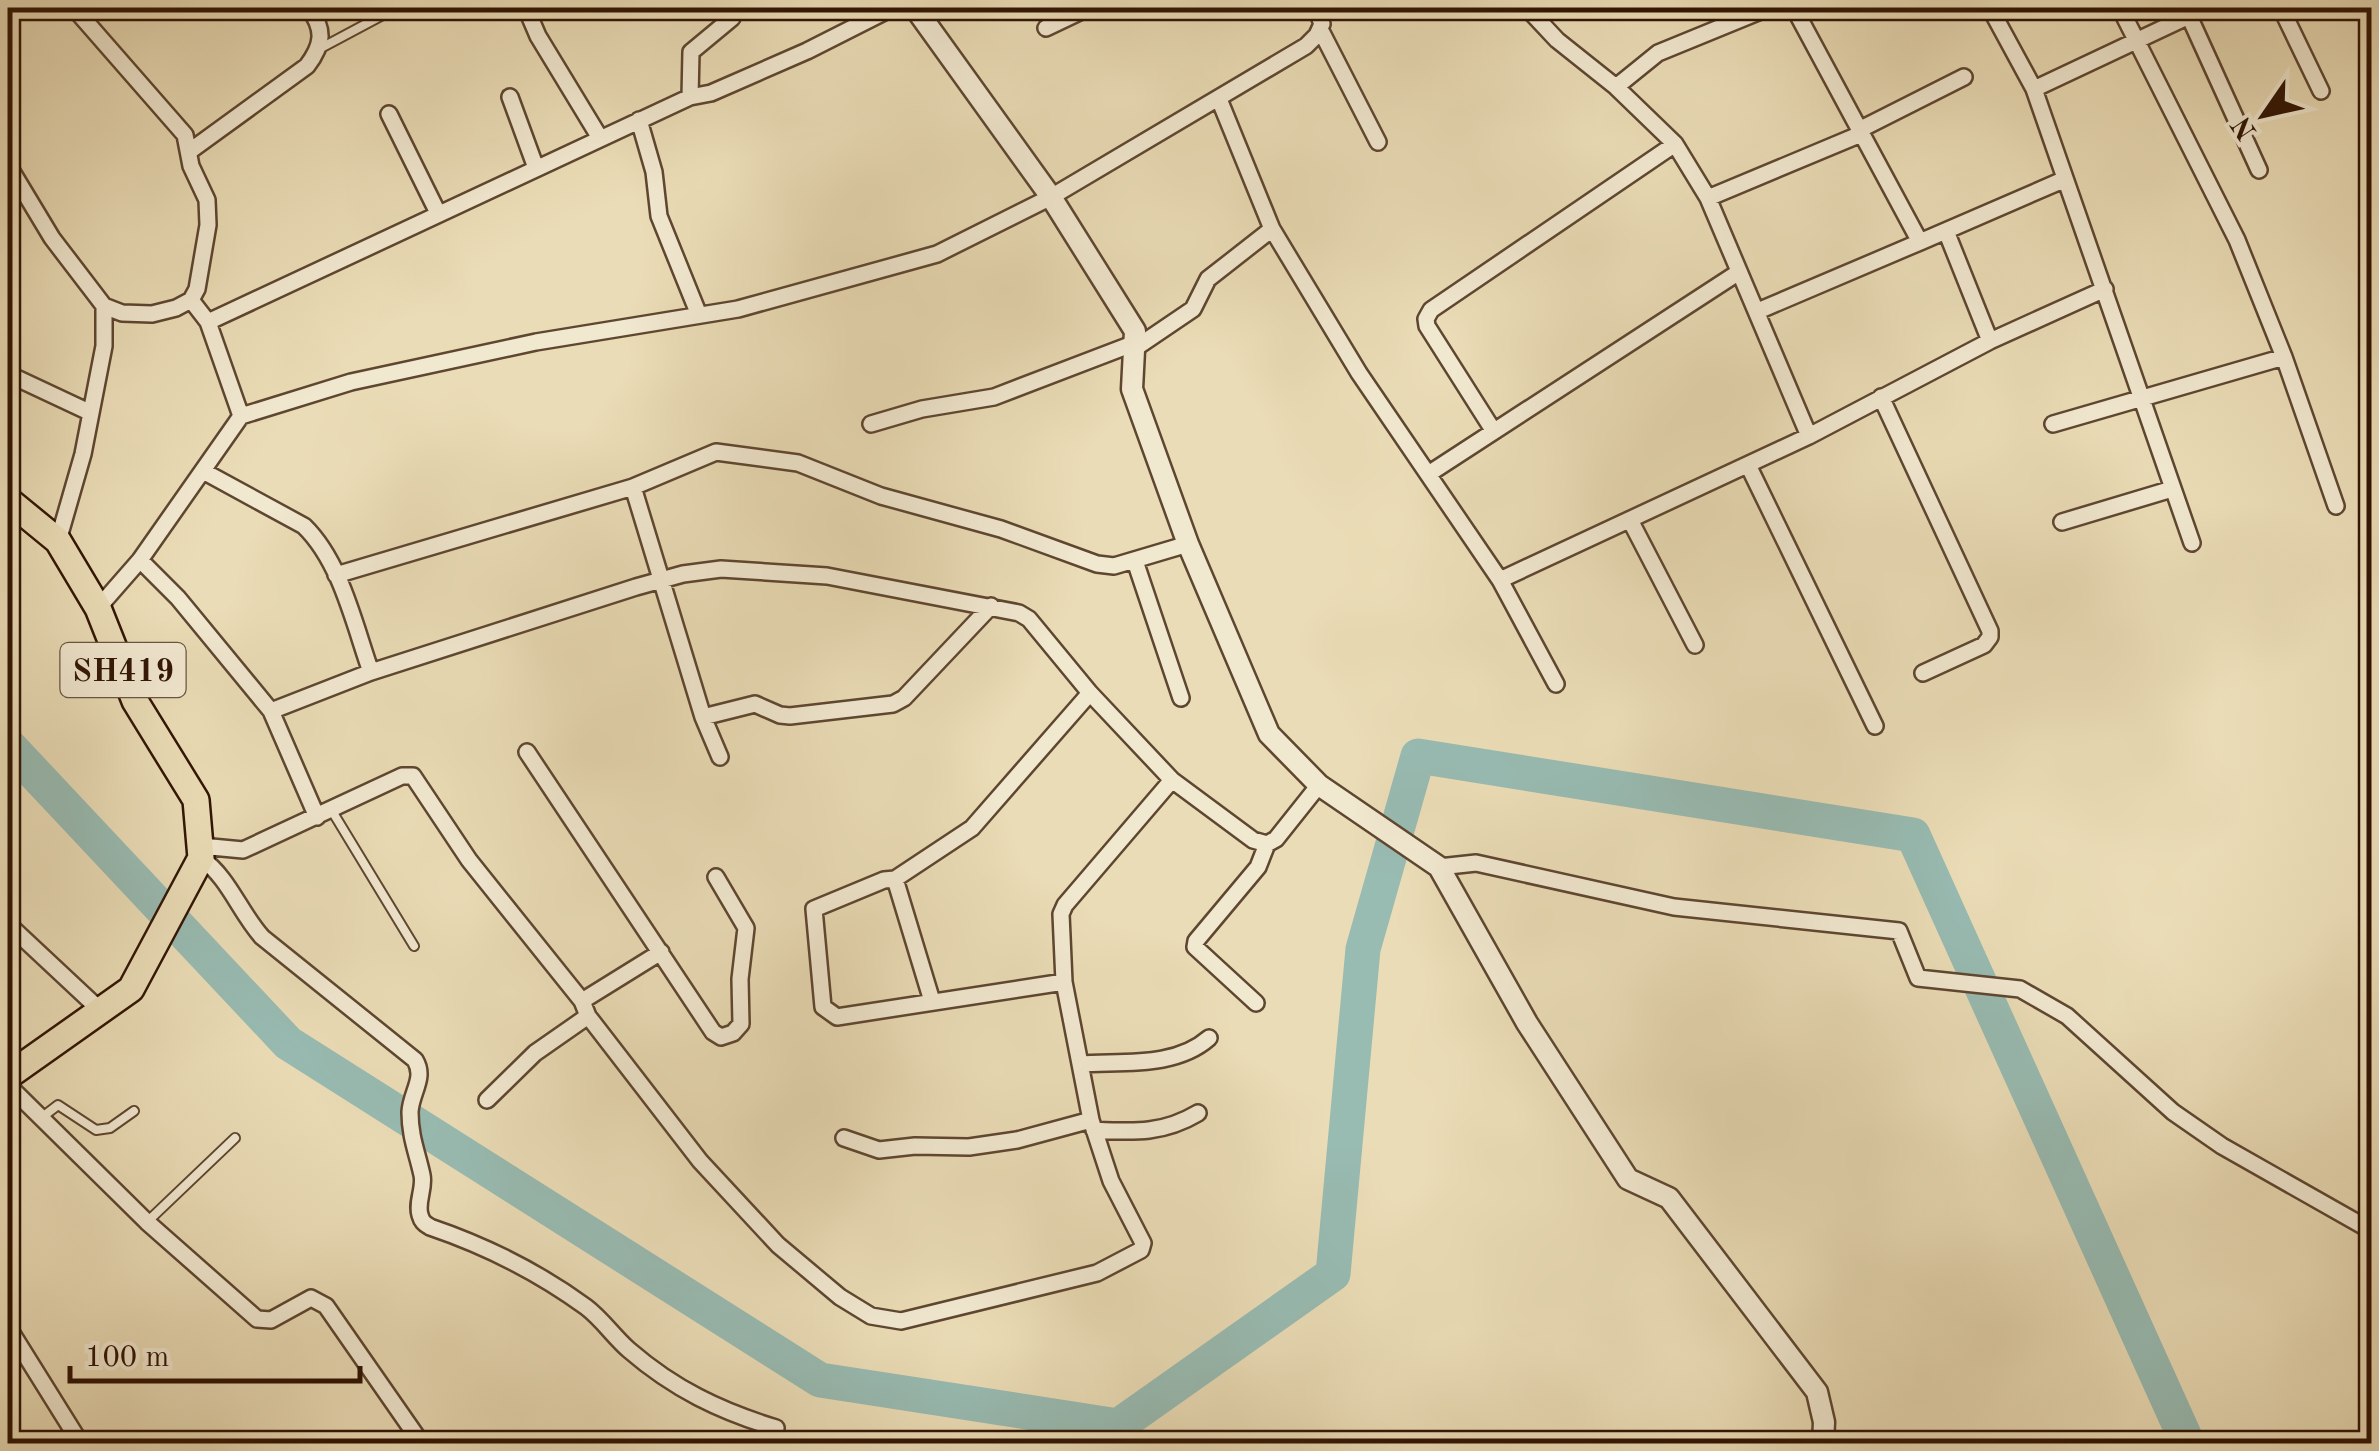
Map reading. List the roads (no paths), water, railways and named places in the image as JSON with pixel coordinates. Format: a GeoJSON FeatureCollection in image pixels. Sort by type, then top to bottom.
{"type":"FeatureCollection","features":[{"type":"Feature","properties":{"kind":"main road","name":"SH419"},"geometry":{"type":"LineString","coordinates":[[8,500],[58,541],[98,608],[135,701],[196,800],[201,855]]}},
{"type":"Feature","properties":{"kind":"main road"},"geometry":{"type":"LineString","coordinates":[[8,1076],[131,988],[201,855]]}},
{"type":"Feature","properties":{"kind":"street"},"geometry":{"type":"LineString","coordinates":[[8,165],[52,238],[104,306],[122,314],[152,314],[191,300],[197,290],[208,225],[207,200],[191,166],[185,135],[74,8]]}},
{"type":"Feature","properties":{"kind":"street"},"geometry":{"type":"LineString","coordinates":[[190,151],[307,66],[321,48],[322,35],[308,8]]}},
{"type":"Feature","properties":{"kind":"street"},"geometry":{"type":"LineString","coordinates":[[526,8],[538,36],[600,138]]}},
{"type":"Feature","properties":{"kind":"street"},"geometry":{"type":"LineString","coordinates":[[690,97],[691,52],[732,18],[735,8]]}},
{"type":"Feature","properties":{"kind":"street"},"geometry":{"type":"LineString","coordinates":[[208,322],[639,120],[806,51],[892,8]]}},
{"type":"Feature","properties":{"kind":"street"},"geometry":{"type":"LineString","coordinates":[[915,8],[1051,197],[1135,330],[1132,389],[1188,544],[1269,734],[1327,790],[1438,866],[1527,1023],[1628,1180],[1669,1198],[1817,1392],[1824,1422],[1823,1444]]}},
{"type":"Feature","properties":{"kind":"street"},"geometry":{"type":"LineString","coordinates":[[1046,28],[1088,8]]}},
{"type":"Feature","properties":{"kind":"street"},"geometry":{"type":"LineString","coordinates":[[1527,8],[1556,40],[1616,86],[1675,144],[1708,198],[1809,436]]}},
{"type":"Feature","properties":{"kind":"street"},"geometry":{"type":"LineString","coordinates":[[1616,86],[1658,54],[1768,8]]}},
{"type":"Feature","properties":{"kind":"street"},"geometry":{"type":"LineString","coordinates":[[1794,8],[1920,242]]}},
{"type":"Feature","properties":{"kind":"street"},"geometry":{"type":"LineString","coordinates":[[2120,8],[2237,240],[2284,357],[2336,506]]}},
{"type":"Feature","properties":{"kind":"street"},"geometry":{"type":"LineString","coordinates":[[2034,89],[2206,8]]}},
{"type":"Feature","properties":{"kind":"street"},"geometry":{"type":"LineString","coordinates":[[2282,8],[2321,92]]}},
{"type":"Feature","properties":{"kind":"street"},"geometry":{"type":"LineString","coordinates":[[1994,9],[2034,89],[2192,543]]}},
{"type":"Feature","properties":{"kind":"street"},"geometry":{"type":"LineString","coordinates":[[98,608],[140,560],[242,416],[351,382],[536,342],[738,309],[937,254],[1051,197],[1306,46],[1320,14]]}},
{"type":"Feature","properties":{"kind":"street"},"geometry":{"type":"LineString","coordinates":[[1320,14],[1378,142]]}},
{"type":"Feature","properties":{"kind":"street"},"geometry":{"type":"LineString","coordinates":[[2189,16],[2259,170]]}},
{"type":"Feature","properties":{"kind":"street"},"geometry":{"type":"LineString","coordinates":[[1708,198],[1860,132],[1964,78]]}},
{"type":"Feature","properties":{"kind":"street"},"geometry":{"type":"LineString","coordinates":[[510,97],[536,168]]}},
{"type":"Feature","properties":{"kind":"street"},"geometry":{"type":"LineString","coordinates":[[1219,98],[1272,230],[1359,373],[1500,580],[1556,684]]}},
{"type":"Feature","properties":{"kind":"street"},"geometry":{"type":"LineString","coordinates":[[389,114],[438,214]]}},
{"type":"Feature","properties":{"kind":"street"},"geometry":{"type":"LineString","coordinates":[[639,120],[654,172],[664,234],[682,268],[699,315]]}},
{"type":"Feature","properties":{"kind":"street"},"geometry":{"type":"LineString","coordinates":[[1493,430],[1427,326],[1431,310],[1675,144]]}},
{"type":"Feature","properties":{"kind":"street"},"geometry":{"type":"LineString","coordinates":[[1758,311],[2064,180]]}},
{"type":"Feature","properties":{"kind":"street"},"geometry":{"type":"LineString","coordinates":[[870,424],[922,409],[1007,393],[1134,346],[1193,309],[1208,279],[1272,230]]}},
{"type":"Feature","properties":{"kind":"street"},"geometry":{"type":"LineString","coordinates":[[1946,231],[1990,341]]}},
{"type":"Feature","properties":{"kind":"street"},"geometry":{"type":"LineString","coordinates":[[1430,472],[1739,272]]}},
{"type":"Feature","properties":{"kind":"street"},"geometry":{"type":"LineString","coordinates":[[1500,580],[1809,436],[1990,341],[2105,289]]}},
{"type":"Feature","properties":{"kind":"street"},"geometry":{"type":"LineString","coordinates":[[191,300],[208,322],[242,416]]}},
{"type":"Feature","properties":{"kind":"street"},"geometry":{"type":"LineString","coordinates":[[58,541],[84,454],[104,346],[104,306]]}},
{"type":"Feature","properties":{"kind":"street"},"geometry":{"type":"LineString","coordinates":[[2053,424],[2284,357]]}},
{"type":"Feature","properties":{"kind":"street"},"geometry":{"type":"LineString","coordinates":[[8,374],[89,412]]}},
{"type":"Feature","properties":{"kind":"street"},"geometry":{"type":"LineString","coordinates":[[1881,398],[1990,632],[1984,645],[1922,672]]}},
{"type":"Feature","properties":{"kind":"street"},"geometry":{"type":"LineString","coordinates":[[336,575],[633,487],[716,452],[798,462],[880,496],[1001,529],[1081,560],[1114,566],[1188,544]]}},
{"type":"Feature","properties":{"kind":"street"},"geometry":{"type":"LineString","coordinates":[[1748,465],[1875,726]]}},
{"type":"Feature","properties":{"kind":"street"},"geometry":{"type":"LineString","coordinates":[[203,471],[304,526],[313,535],[336,575],[371,672]]}},
{"type":"Feature","properties":{"kind":"street"},"geometry":{"type":"LineString","coordinates":[[633,487],[702,716],[720,757]]}},
{"type":"Feature","properties":{"kind":"street"},"geometry":{"type":"LineString","coordinates":[[2062,522],[2172,489]]}},
{"type":"Feature","properties":{"kind":"street"},"geometry":{"type":"LineString","coordinates":[[1630,520],[1695,645]]}},
{"type":"Feature","properties":{"kind":"street"},"geometry":{"type":"LineString","coordinates":[[140,560],[178,598],[271,711],[324,814]]}},
{"type":"Feature","properties":{"kind":"street"},"geometry":{"type":"LineString","coordinates":[[1135,561],[1180,698]]}},
{"type":"Feature","properties":{"kind":"street"},"geometry":{"type":"LineString","coordinates":[[271,711],[371,672],[660,581],[721,568],[810,575],[991,606],[1030,619],[1090,693],[1172,780],[1254,840],[1267,844],[1276,839],[1327,790]]}},
{"type":"Feature","properties":{"kind":"street"},"geometry":{"type":"LineString","coordinates":[[702,716],[754,704],[780,716],[790,716],[893,704],[904,698],[991,606]]}},
{"type":"Feature","properties":{"kind":"street"},"geometry":{"type":"LineString","coordinates":[[1064,982],[837,1018],[823,1007],[814,909],[884,880],[895,880],[972,828],[1090,693]]}},
{"type":"Feature","properties":{"kind":"street"},"geometry":{"type":"LineString","coordinates":[[527,752],[713,1032],[722,1037],[739,1029],[746,928],[716,877]]}},
{"type":"Feature","properties":{"kind":"street"},"geometry":{"type":"LineString","coordinates":[[201,855],[243,850],[402,776],[413,776],[469,860],[700,1161],[778,1245],[840,1297],[871,1316],[901,1321],[1097,1274],[1136,1255],[1143,1243],[1111,1181],[1093,1125],[1064,982],[1060,921],[1065,905],[1172,780]]}},
{"type":"Feature","properties":{"kind":"street"},"geometry":{"type":"LineString","coordinates":[[1256,1002],[1196,947],[1196,941],[1258,867],[1267,844]]}},
{"type":"Feature","properties":{"kind":"street"},"geometry":{"type":"LineString","coordinates":[[201,855],[216,869],[262,937],[415,1060],[421,1075],[410,1119],[412,1149],[422,1175],[419,1213],[430,1227],[488,1248],[566,1294],[593,1313],[652,1369],[692,1396],[727,1413],[776,1428]]}},
{"type":"Feature","properties":{"kind":"street"},"geometry":{"type":"LineString","coordinates":[[1438,866],[1476,864],[1674,907],[1898,932],[1918,978],[2020,989],[2067,1016],[2173,1112],[2372,1231]]}},
{"type":"Feature","properties":{"kind":"street"},"geometry":{"type":"LineString","coordinates":[[895,880],[932,1001]]}},
{"type":"Feature","properties":{"kind":"street"},"geometry":{"type":"LineString","coordinates":[[8,924],[100,1010]]}},
{"type":"Feature","properties":{"kind":"street"},"geometry":{"type":"LineString","coordinates":[[488,1100],[585,1009],[662,952]]}},
{"type":"Feature","properties":{"kind":"street"},"geometry":{"type":"LineString","coordinates":[[1080,1064],[1174,1058],[1209,1038]]}},
{"type":"Feature","properties":{"kind":"street"},"geometry":{"type":"LineString","coordinates":[[8,1085],[147,1222],[256,1320],[271,1320],[310,1298],[326,1306],[422,1444]]}},
{"type":"Feature","properties":{"kind":"street"},"geometry":{"type":"LineString","coordinates":[[844,1138],[879,1150],[970,1146],[1093,1125],[1144,1133],[1161,1130],[1198,1113]]}},
{"type":"Feature","properties":{"kind":"street"},"geometry":{"type":"LineString","coordinates":[[8,1327],[81,1444]]}},
{"type":"Feature","properties":{"kind":"lane"},"geometry":{"type":"LineString","coordinates":[[321,48],[396,8]]}},
{"type":"Feature","properties":{"kind":"lane"},"geometry":{"type":"LineString","coordinates":[[324,814],[414,946]]}},
{"type":"Feature","properties":{"kind":"lane"},"geometry":{"type":"LineString","coordinates":[[41,1118],[58,1105],[103,1131],[134,1111]]}},
{"type":"Feature","properties":{"kind":"lane"},"geometry":{"type":"LineString","coordinates":[[147,1222],[235,1138]]}},
{"type":"Feature","properties":{"kind":"waterway"},"geometry":{"type":"LineString","coordinates":[[8,745],[288,1043],[820,1380],[1118,1426],[1333,1274],[1363,949],[1418,756],[1913,835],[2188,1444]]}}]}
